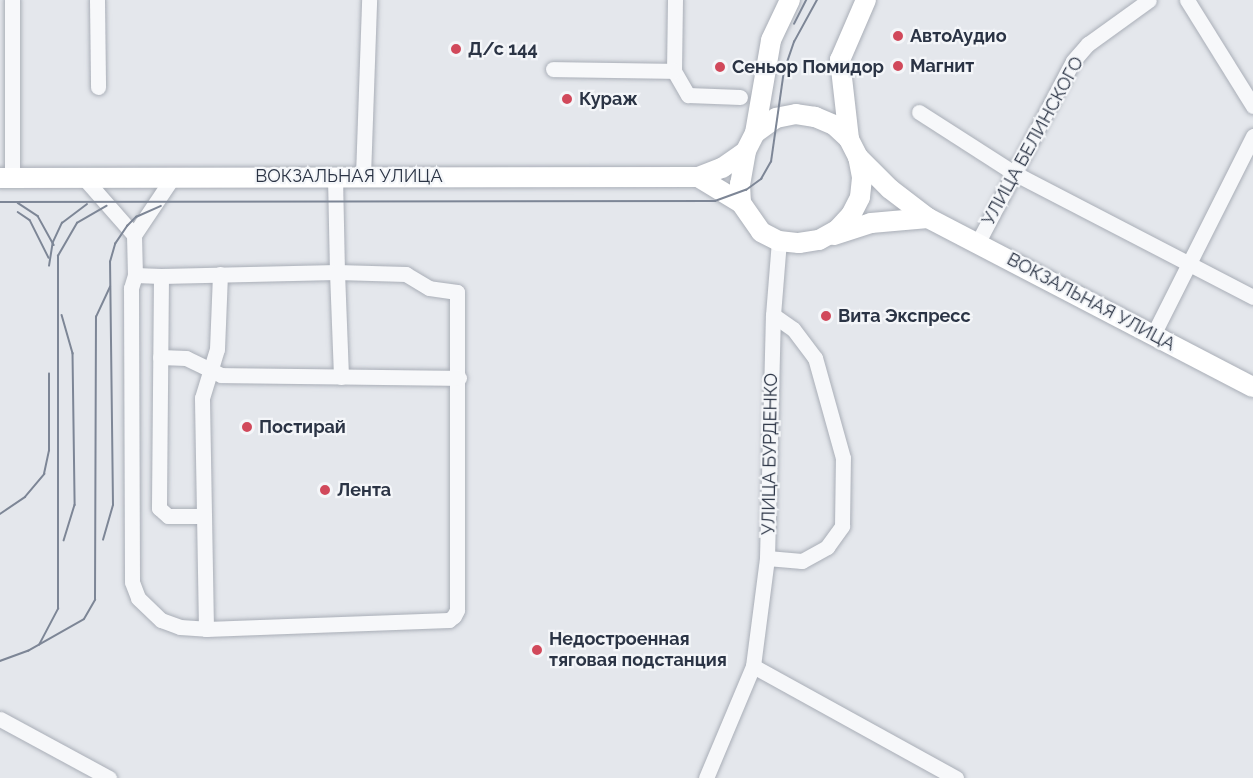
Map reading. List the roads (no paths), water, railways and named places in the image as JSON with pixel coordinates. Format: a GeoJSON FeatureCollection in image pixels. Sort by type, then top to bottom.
{"type":"FeatureCollection","features":[{"type":"Feature","properties":{"kind":"main road"},"geometry":{"type":"LineString","coordinates":[[741,203],[740,184],[746,151],[755,133],[771,40],[790,0]]}},
{"type":"Feature","properties":{"kind":"main road"},"geometry":{"type":"LineString","coordinates":[[819,240],[837,230],[851,215],[860,197],[862,177],[858,157],[849,139],[840,60],[866,0]]}},
{"type":"Feature","properties":{"kind":"main road"},"geometry":{"type":"LineString","coordinates":[[755,133],[776,118],[796,114],[815,117],[834,125],[849,139]]}},
{"type":"Feature","properties":{"kind":"main road","name":"ВОКЗАЛЬНАЯ УЛИЦА"},"geometry":{"type":"LineString","coordinates":[[6,178],[698,177],[722,168],[746,151]]}},
{"type":"Feature","properties":{"kind":"main road","name":"ВОКЗАЛЬНАЯ УЛИЦА"},"geometry":{"type":"LineString","coordinates":[[858,157],[890,189],[928,218],[1253,387]]}},
{"type":"Feature","properties":{"kind":"main road"},"geometry":{"type":"LineString","coordinates":[[698,177],[741,203],[761,232],[779,241],[800,243],[819,240],[871,223],[928,218]]}},
{"type":"Feature","properties":{"kind":"street"},"geometry":{"type":"LineString","coordinates":[[6,178],[6,62],[12,0]]}},
{"type":"Feature","properties":{"kind":"street"},"geometry":{"type":"LineString","coordinates":[[97,0],[98,87]]}},
{"type":"Feature","properties":{"kind":"street"},"geometry":{"type":"LineString","coordinates":[[363,176],[369,0]]}},
{"type":"Feature","properties":{"kind":"street"},"geometry":{"type":"LineString","coordinates":[[675,0],[674,71],[688,95],[740,97]]}},
{"type":"Feature","properties":{"kind":"street","name":"УЛИЦА БЕЛИНСКОГО"},"geometry":{"type":"LineString","coordinates":[[978,242],[1072,61],[1088,44],[1149,0]]}},
{"type":"Feature","properties":{"kind":"street"},"geometry":{"type":"LineString","coordinates":[[1187,0],[1253,106]]}},
{"type":"Feature","properties":{"kind":"street"},"geometry":{"type":"LineString","coordinates":[[553,69],[674,71]]}},
{"type":"Feature","properties":{"kind":"street"},"geometry":{"type":"LineString","coordinates":[[919,112],[1014,173],[1253,297]]}},
{"type":"Feature","properties":{"kind":"street"},"geometry":{"type":"LineString","coordinates":[[1153,335],[1187,262],[1253,136]]}},
{"type":"Feature","properties":{"kind":"street"},"geometry":{"type":"LineString","coordinates":[[335,176],[341,377]]}},
{"type":"Feature","properties":{"kind":"street"},"geometry":{"type":"LineString","coordinates":[[135,275],[337,272],[406,274],[429,288],[454,289],[459,378],[457,610],[454,616],[449,620],[206,629],[161,620],[138,598],[132,582],[131,288],[135,275],[134,235],[173,177]]}},
{"type":"Feature","properties":{"kind":"street"},"geometry":{"type":"LineString","coordinates":[[84,178],[134,235]]}},
{"type":"Feature","properties":{"kind":"street","name":"УЛИЦА БУРДЕНКО"},"geometry":{"type":"LineString","coordinates":[[712,774],[753,666],[767,558],[773,315],[779,241]]}},
{"type":"Feature","properties":{"kind":"street"},"geometry":{"type":"LineString","coordinates":[[206,629],[202,398],[218,349],[220,274]]}},
{"type":"Feature","properties":{"kind":"street"},"geometry":{"type":"LineString","coordinates":[[161,276],[159,508],[168,516],[204,516]]}},
{"type":"Feature","properties":{"kind":"street"},"geometry":{"type":"LineString","coordinates":[[767,558],[802,561],[827,548],[842,526],[843,458],[815,358],[793,329],[773,315]]}},
{"type":"Feature","properties":{"kind":"street"},"geometry":{"type":"LineString","coordinates":[[160,357],[186,358],[221,375],[459,378]]}},
{"type":"Feature","properties":{"kind":"street"},"geometry":{"type":"LineString","coordinates":[[753,666],[956,778]]}},
{"type":"Feature","properties":{"kind":"street"},"geometry":{"type":"LineString","coordinates":[[0,719],[109,778]]}},
{"type":"Feature","properties":{"kind":"tram line"},"geometry":{"type":"LineString","coordinates":[[794,24],[806,0]]}},
{"type":"Feature","properties":{"kind":"tram line"},"geometry":{"type":"LineString","coordinates":[[0,202],[715,201],[746,190],[761,179],[771,162],[784,71],[794,42],[817,0]]}},
{"type":"Feature","properties":{"kind":"tram line"},"geometry":{"type":"LineString","coordinates":[[18,203],[38,216],[54,245]]}},
{"type":"Feature","properties":{"kind":"tram line"},"geometry":{"type":"LineString","coordinates":[[49,266],[53,242],[62,223],[87,204]]}},
{"type":"Feature","properties":{"kind":"tram line"},"geometry":{"type":"LineString","coordinates":[[39,645],[58,609],[58,256],[77,223],[107,206]]}},
{"type":"Feature","properties":{"kind":"tram line"},"geometry":{"type":"LineString","coordinates":[[103,540],[113,505],[110,262],[115,244],[127,226],[136,217],[161,206]]}},
{"type":"Feature","properties":{"kind":"tram line"},"geometry":{"type":"LineString","coordinates":[[18,212],[30,220],[49,258]]}},
{"type":"Feature","properties":{"kind":"tram line"},"geometry":{"type":"LineString","coordinates":[[0,661],[28,651],[84,619],[95,600],[96,317],[110,287]]}},
{"type":"Feature","properties":{"kind":"tram line"},"geometry":{"type":"LineString","coordinates":[[62,315],[73,353],[75,505],[64,540]]}},
{"type":"Feature","properties":{"kind":"tram line"},"geometry":{"type":"LineString","coordinates":[[0,514],[25,497],[44,474],[49,451],[49,374]]}},
{"type":"Feature","properties":{"kind":"place","name":"АвтоАудио"},"geometry":{"type":"Point","coordinates":[898,36]}},
{"type":"Feature","properties":{"kind":"place","name":"Д/с 144"},"geometry":{"type":"Point","coordinates":[456,49]}},
{"type":"Feature","properties":{"kind":"place","name":"Магнит"},"geometry":{"type":"Point","coordinates":[898,66]}},
{"type":"Feature","properties":{"kind":"place","name":"Сеньор Помидор"},"geometry":{"type":"Point","coordinates":[720,67]}},
{"type":"Feature","properties":{"kind":"place","name":"Кураж"},"geometry":{"type":"Point","coordinates":[567,99]}},
{"type":"Feature","properties":{"kind":"place","name":"Вита Экспресс"},"geometry":{"type":"Point","coordinates":[826,316]}},
{"type":"Feature","properties":{"kind":"place","name":"Постирай"},"geometry":{"type":"Point","coordinates":[247,427]}},
{"type":"Feature","properties":{"kind":"place","name":"Лента"},"geometry":{"type":"Point","coordinates":[325,490]}},
{"type":"Feature","properties":{"kind":"place","name":"Недостроенная тяговая подстанция"},"geometry":{"type":"Point","coordinates":[537,650]}}]}
